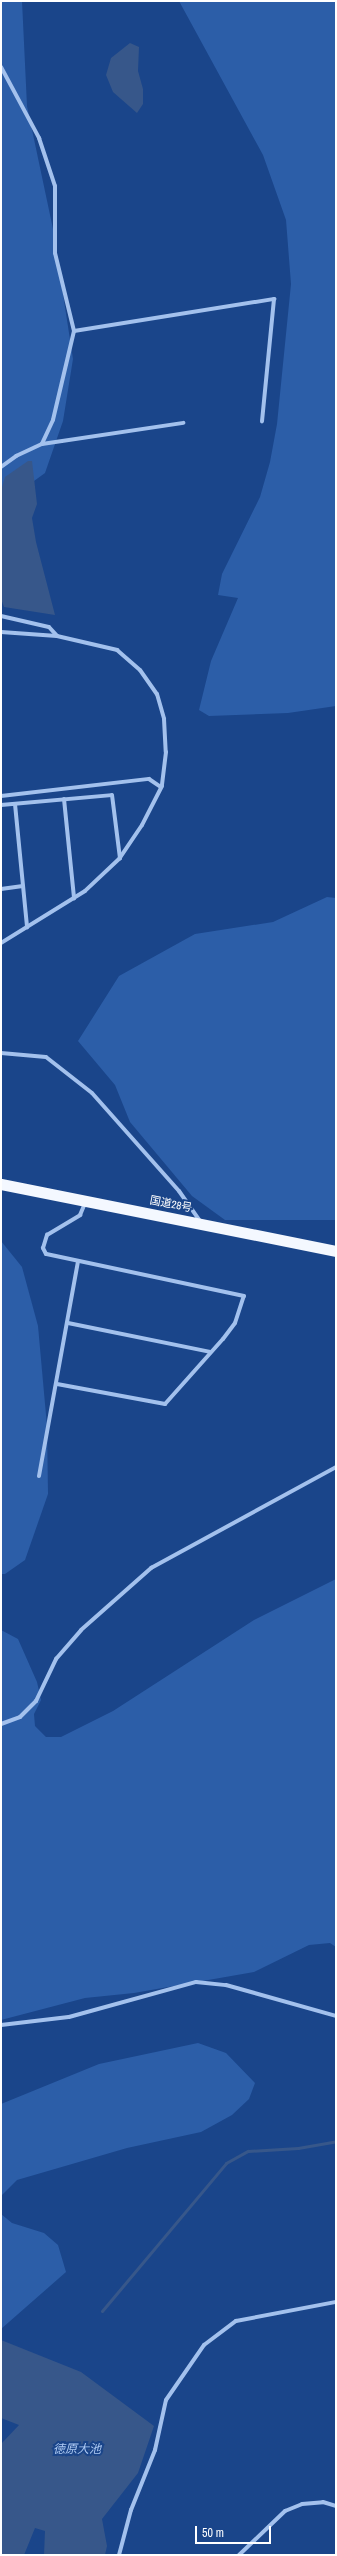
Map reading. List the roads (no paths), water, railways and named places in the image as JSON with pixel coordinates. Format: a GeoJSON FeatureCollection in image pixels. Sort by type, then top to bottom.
{"type":"FeatureCollection","features":[{"type":"Feature","properties":{"kind":"highway","name":"国道28号"},"geometry":{"type":"LineString","coordinates":[[1,1184],[336,1252]]}},
{"type":"Feature","properties":{"kind":"street"},"geometry":{"type":"LineString","coordinates":[[1,67],[39,138],[55,186],[55,253],[74,330],[53,420],[42,444]]}},
{"type":"Feature","properties":{"kind":"street"},"geometry":{"type":"LineString","coordinates":[[74,330],[274,299],[262,421]]}},
{"type":"Feature","properties":{"kind":"street"},"geometry":{"type":"LineString","coordinates":[[1,467],[16,456],[42,444],[183,423]]}},
{"type":"Feature","properties":{"kind":"street"},"geometry":{"type":"LineString","coordinates":[[1,616],[49,627],[57,636]]}},
{"type":"Feature","properties":{"kind":"street"},"geometry":{"type":"LineString","coordinates":[[1,632],[57,636],[117,650],[152,685],[164,719],[166,752],[161,787],[142,826],[120,858],[96,882],[74,898],[1,943]]}},
{"type":"Feature","properties":{"kind":"street"},"geometry":{"type":"LineString","coordinates":[[1,796],[149,779],[161,787]]}},
{"type":"Feature","properties":{"kind":"street"},"geometry":{"type":"LineString","coordinates":[[1,805],[112,795],[120,858]]}},
{"type":"Feature","properties":{"kind":"street"},"geometry":{"type":"LineString","coordinates":[[64,800],[74,898]]}},
{"type":"Feature","properties":{"kind":"street"},"geometry":{"type":"LineString","coordinates":[[15,804],[27,927]]}},
{"type":"Feature","properties":{"kind":"street"},"geometry":{"type":"LineString","coordinates":[[1,889],[23,886]]}},
{"type":"Feature","properties":{"kind":"street"},"geometry":{"type":"LineString","coordinates":[[1,1053],[46,1057],[92,1093],[179,1191],[203,1224]]}},
{"type":"Feature","properties":{"kind":"street"},"geometry":{"type":"LineString","coordinates":[[57,1384],[164,1404],[235,1323],[244,1296],[46,1254],[43,1248],[47,1235],[80,1215],[86,1201]]}},
{"type":"Feature","properties":{"kind":"street"},"geometry":{"type":"LineString","coordinates":[[39,1476],[57,1384],[78,1262]]}},
{"type":"Feature","properties":{"kind":"street"},"geometry":{"type":"LineString","coordinates":[[68,1323],[210,1352]]}},
{"type":"Feature","properties":{"kind":"street"},"geometry":{"type":"LineString","coordinates":[[1,1724],[20,1717],[36,1701],[56,1659],[81,1630],[151,1568],[336,1467]]}},
{"type":"Feature","properties":{"kind":"street"},"geometry":{"type":"LineString","coordinates":[[1,2025],[41,2023],[69,2018],[196,1982],[226,1985],[336,2016]]}},
{"type":"Feature","properties":{"kind":"street"},"geometry":{"type":"LineString","coordinates":[[119,2555],[131,2510],[155,2450],[166,2400],[204,2345],[236,2321],[336,2302]]}},
{"type":"Feature","properties":{"kind":"street"},"geometry":{"type":"LineString","coordinates":[[239,2555],[284,2511],[302,2504],[323,2502],[336,2506]]}},
{"type":"Feature","properties":{"kind":"water"},"geometry":{"type":"Polygon","coordinates":[[[130,43],[139,47],[138,71],[143,89],[143,104],[137,113],[113,92],[106,75],[111,58],[130,43]]]}},
{"type":"Feature","properties":{"kind":"water"},"geometry":{"type":"Polygon","coordinates":[[[28,461],[32,461],[37,504],[32,518],[36,542],[55,615],[4,607],[1,599],[1,491],[5,477],[28,461]]]}},
{"type":"Feature","properties":{"kind":"water","name":"徳原大池"},"geometry":{"type":"Polygon","coordinates":[[[1,2340],[81,2372],[154,2426],[138,2473],[102,2519],[107,2546],[105,2555],[44,2555],[45,2531],[35,2528],[24,2555],[1,2555],[1,2444],[19,2425],[1,2418],[1,2340]]]}},
{"type":"Feature","properties":{"kind":"waterway"},"geometry":{"type":"LineString","coordinates":[[102,2311],[226,2163],[248,2151],[298,2148],[336,2141]]}}]}
